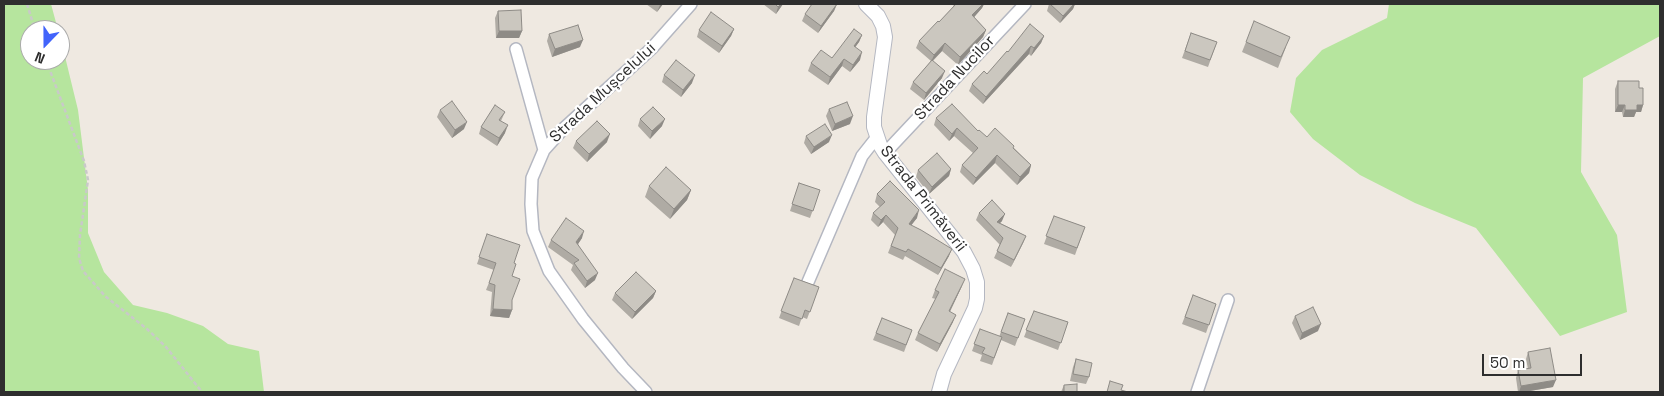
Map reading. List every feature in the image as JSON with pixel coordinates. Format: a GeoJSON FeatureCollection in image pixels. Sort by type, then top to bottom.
{"type":"FeatureCollection","features":[{"type":"Feature","properties":{"kind":"street","name":"Strada Mușcelului"},"geometry":{"type":"LineString","coordinates":[[646,392],[623,368],[583,319],[549,271],[534,231],[531,204],[532,178],[544,150],[562,130],[652,48],[690,4]]}},
{"type":"Feature","properties":{"kind":"street","name":"Strada Primăverii"},"geometry":{"type":"LineString","coordinates":[[866,4],[878,16],[883,26],[885,37],[874,117],[877,137],[885,153],[964,252],[977,282],[975,308],[944,374],[939,392]]}},
{"type":"Feature","properties":{"kind":"street","name":"Strada Nucilor"},"geometry":{"type":"LineString","coordinates":[[885,153],[1025,4]]}},
{"type":"Feature","properties":{"kind":"street"},"geometry":{"type":"LineString","coordinates":[[516,49],[544,150]]}},
{"type":"Feature","properties":{"kind":"street"},"geometry":{"type":"LineString","coordinates":[[808,282],[862,156],[877,137]]}},
{"type":"Feature","properties":{"kind":"street"},"geometry":{"type":"LineString","coordinates":[[1197,392],[1228,300]]}},
{"type":"Feature","properties":{"kind":"path"},"geometry":{"type":"LineString","coordinates":[[27,4],[32,20]]}},
{"type":"Feature","properties":{"kind":"path"},"geometry":{"type":"LineString","coordinates":[[50,70],[84,161],[88,180],[80,235],[79,258],[83,271],[105,296],[147,329],[166,347],[202,392]]}},
{"type":"Feature","properties":{"kind":"green space"},"geometry":{"type":"Polygon","coordinates":[[[4,4],[51,4],[55,20],[20,20],[20,70],[68,70],[78,110],[88,190],[88,233],[104,272],[133,305],[167,313],[203,326],[228,344],[259,351],[264,392],[4,392],[4,4]]]}},
{"type":"Feature","properties":{"kind":"green space"},"geometry":{"type":"Polygon","coordinates":[[[1389,4],[1660,4],[1660,36],[1583,78],[1581,172],[1617,235],[1627,312],[1560,336],[1476,228],[1415,203],[1360,175],[1313,139],[1290,112],[1296,78],[1322,50],[1387,18],[1389,4]]]}},
{"type":"Feature","properties":{"kind":"building"},"geometry":{"type":"Polygon","coordinates":[[[812,4],[837,4],[821,26],[805,14],[812,4]]]}},
{"type":"Feature","properties":{"kind":"building"},"geometry":{"type":"Polygon","coordinates":[[[956,4],[983,4],[972,15],[986,30],[960,57],[945,43],[934,55],[919,41],[956,4]]]}},
{"type":"Feature","properties":{"kind":"building"},"geometry":{"type":"Polygon","coordinates":[[[1050,4],[1074,4],[1063,16],[1050,4]]]}},
{"type":"Feature","properties":{"kind":"building"},"geometry":{"type":"Polygon","coordinates":[[[521,10],[522,31],[499,31],[498,11],[521,10]]]}},
{"type":"Feature","properties":{"kind":"building"},"geometry":{"type":"Polygon","coordinates":[[[711,12],[734,29],[722,46],[699,30],[711,12]]]}},
{"type":"Feature","properties":{"kind":"building"},"geometry":{"type":"Polygon","coordinates":[[[1254,21],[1290,37],[1281,57],[1246,42],[1254,21]]]}},
{"type":"Feature","properties":{"kind":"building"},"geometry":{"type":"Polygon","coordinates":[[[1030,24],[1044,36],[1034,48],[1031,46],[986,97],[972,84],[984,71],[987,74],[1008,52],[1030,24]]]}},
{"type":"Feature","properties":{"kind":"building"},"geometry":{"type":"Polygon","coordinates":[[[578,25],[583,40],[555,49],[549,34],[578,25]]]}},
{"type":"Feature","properties":{"kind":"building"},"geometry":{"type":"Polygon","coordinates":[[[854,29],[862,35],[854,46],[862,52],[853,65],[844,59],[830,77],[811,63],[821,50],[832,58],[854,29]]]}},
{"type":"Feature","properties":{"kind":"building"},"geometry":{"type":"Polygon","coordinates":[[[1191,33],[1217,42],[1210,60],[1185,51],[1191,33]]]}},
{"type":"Feature","properties":{"kind":"building"},"geometry":{"type":"Polygon","coordinates":[[[676,60],[695,75],[683,90],[664,75],[676,60]]]}},
{"type":"Feature","properties":{"kind":"building"},"geometry":{"type":"Polygon","coordinates":[[[932,60],[945,71],[926,93],[913,82],[932,60]]]}},
{"type":"Feature","properties":{"kind":"building"},"geometry":{"type":"Polygon","coordinates":[[[1618,81],[1639,81],[1639,88],[1643,88],[1643,105],[1637,105],[1637,110],[1625,110],[1625,105],[1618,105],[1618,81]]]}},
{"type":"Feature","properties":{"kind":"building"},"geometry":{"type":"Polygon","coordinates":[[[452,101],[467,122],[455,130],[440,110],[452,101]]]}},
{"type":"Feature","properties":{"kind":"building"},"geometry":{"type":"Polygon","coordinates":[[[847,102],[853,116],[835,124],[829,109],[847,102]]]}},
{"type":"Feature","properties":{"kind":"building"},"geometry":{"type":"Polygon","coordinates":[[[952,104],[978,131],[987,137],[995,128],[1031,165],[1020,177],[997,155],[976,178],[962,165],[978,148],[957,128],[952,134],[936,118],[952,104]]]}},
{"type":"Feature","properties":{"kind":"building"},"geometry":{"type":"Polygon","coordinates":[[[495,105],[505,112],[499,120],[508,125],[499,138],[481,127],[495,105]]]}},
{"type":"Feature","properties":{"kind":"building"},"geometry":{"type":"Polygon","coordinates":[[[653,107],[665,119],[652,131],[640,119],[653,107]]]}},
{"type":"Feature","properties":{"kind":"building"},"geometry":{"type":"Polygon","coordinates":[[[597,121],[610,134],[589,154],[576,141],[597,121]]]}},
{"type":"Feature","properties":{"kind":"building"},"geometry":{"type":"Polygon","coordinates":[[[825,124],[832,135],[814,147],[806,136],[825,124]]]}},
{"type":"Feature","properties":{"kind":"building"},"geometry":{"type":"Polygon","coordinates":[[[937,153],[951,169],[932,187],[918,170],[937,153]]]}},
{"type":"Feature","properties":{"kind":"building"},"geometry":{"type":"Polygon","coordinates":[[[666,167],[691,190],[674,209],[649,186],[666,167]]]}},
{"type":"Feature","properties":{"kind":"building"},"geometry":{"type":"Polygon","coordinates":[[[890,181],[919,210],[909,224],[952,249],[941,268],[908,249],[906,252],[891,246],[898,228],[886,215],[881,220],[873,213],[885,202],[877,194],[890,181]]]}},
{"type":"Feature","properties":{"kind":"building"},"geometry":{"type":"Polygon","coordinates":[[[799,183],[820,190],[813,211],[792,204],[799,183]]]}},
{"type":"Feature","properties":{"kind":"building"},"geometry":{"type":"Polygon","coordinates":[[[992,200],[1005,214],[997,222],[1026,236],[1014,260],[997,251],[1003,238],[979,213],[992,200]]]}},
{"type":"Feature","properties":{"kind":"building"},"geometry":{"type":"Polygon","coordinates":[[[1054,216],[1085,227],[1077,248],[1046,236],[1054,216]]]}},
{"type":"Feature","properties":{"kind":"building"},"geometry":{"type":"Polygon","coordinates":[[[566,218],[584,231],[576,242],[598,273],[587,281],[574,263],[579,260],[551,240],[566,218]]]}},
{"type":"Feature","properties":{"kind":"building"},"geometry":{"type":"Polygon","coordinates":[[[487,234],[520,245],[512,276],[520,279],[512,300],[512,310],[493,309],[495,285],[489,283],[496,263],[479,257],[487,234]]]}},
{"type":"Feature","properties":{"kind":"building"},"geometry":{"type":"Polygon","coordinates":[[[945,269],[965,279],[949,311],[956,315],[940,344],[918,333],[939,292],[935,290],[945,269]]]}},
{"type":"Feature","properties":{"kind":"building"},"geometry":{"type":"Polygon","coordinates":[[[636,272],[656,291],[635,312],[615,293],[636,272]]]}},
{"type":"Feature","properties":{"kind":"building"},"geometry":{"type":"Polygon","coordinates":[[[794,278],[819,287],[810,312],[805,310],[802,319],[781,311],[794,278]]]}},
{"type":"Feature","properties":{"kind":"building"},"geometry":{"type":"Polygon","coordinates":[[[1193,295],[1216,304],[1209,325],[1185,317],[1193,295]]]}},
{"type":"Feature","properties":{"kind":"building"},"geometry":{"type":"Polygon","coordinates":[[[1313,307],[1321,324],[1302,333],[1295,316],[1313,307]]]}},
{"type":"Feature","properties":{"kind":"building"},"geometry":{"type":"Polygon","coordinates":[[[1034,311],[1068,322],[1061,343],[1026,330],[1034,311]]]}},
{"type":"Feature","properties":{"kind":"building"},"geometry":{"type":"Polygon","coordinates":[[[1008,313],[1025,319],[1018,338],[1001,332],[1008,313]]]}},
{"type":"Feature","properties":{"kind":"building"},"geometry":{"type":"Polygon","coordinates":[[[882,318],[912,330],[906,345],[876,333],[882,318]]]}},
{"type":"Feature","properties":{"kind":"building"},"geometry":{"type":"Polygon","coordinates":[[[980,329],[1002,337],[994,358],[982,353],[985,348],[974,344],[980,329]]]}},
{"type":"Feature","properties":{"kind":"building"},"geometry":{"type":"Polygon","coordinates":[[[1550,348],[1556,380],[1521,386],[1518,370],[1531,368],[1528,352],[1550,348]]]}},
{"type":"Feature","properties":{"kind":"building"},"geometry":{"type":"Polygon","coordinates":[[[1076,359],[1092,363],[1089,377],[1073,374],[1076,359]]]}},
{"type":"Feature","properties":{"kind":"building"},"geometry":{"type":"Polygon","coordinates":[[[1110,381],[1123,385],[1121,390],[1128,392],[1107,392],[1110,381]]]}},
{"type":"Feature","properties":{"kind":"building"},"geometry":{"type":"Polygon","coordinates":[[[1077,384],[1077,392],[1064,392],[1064,385],[1077,384]]]}}]}
